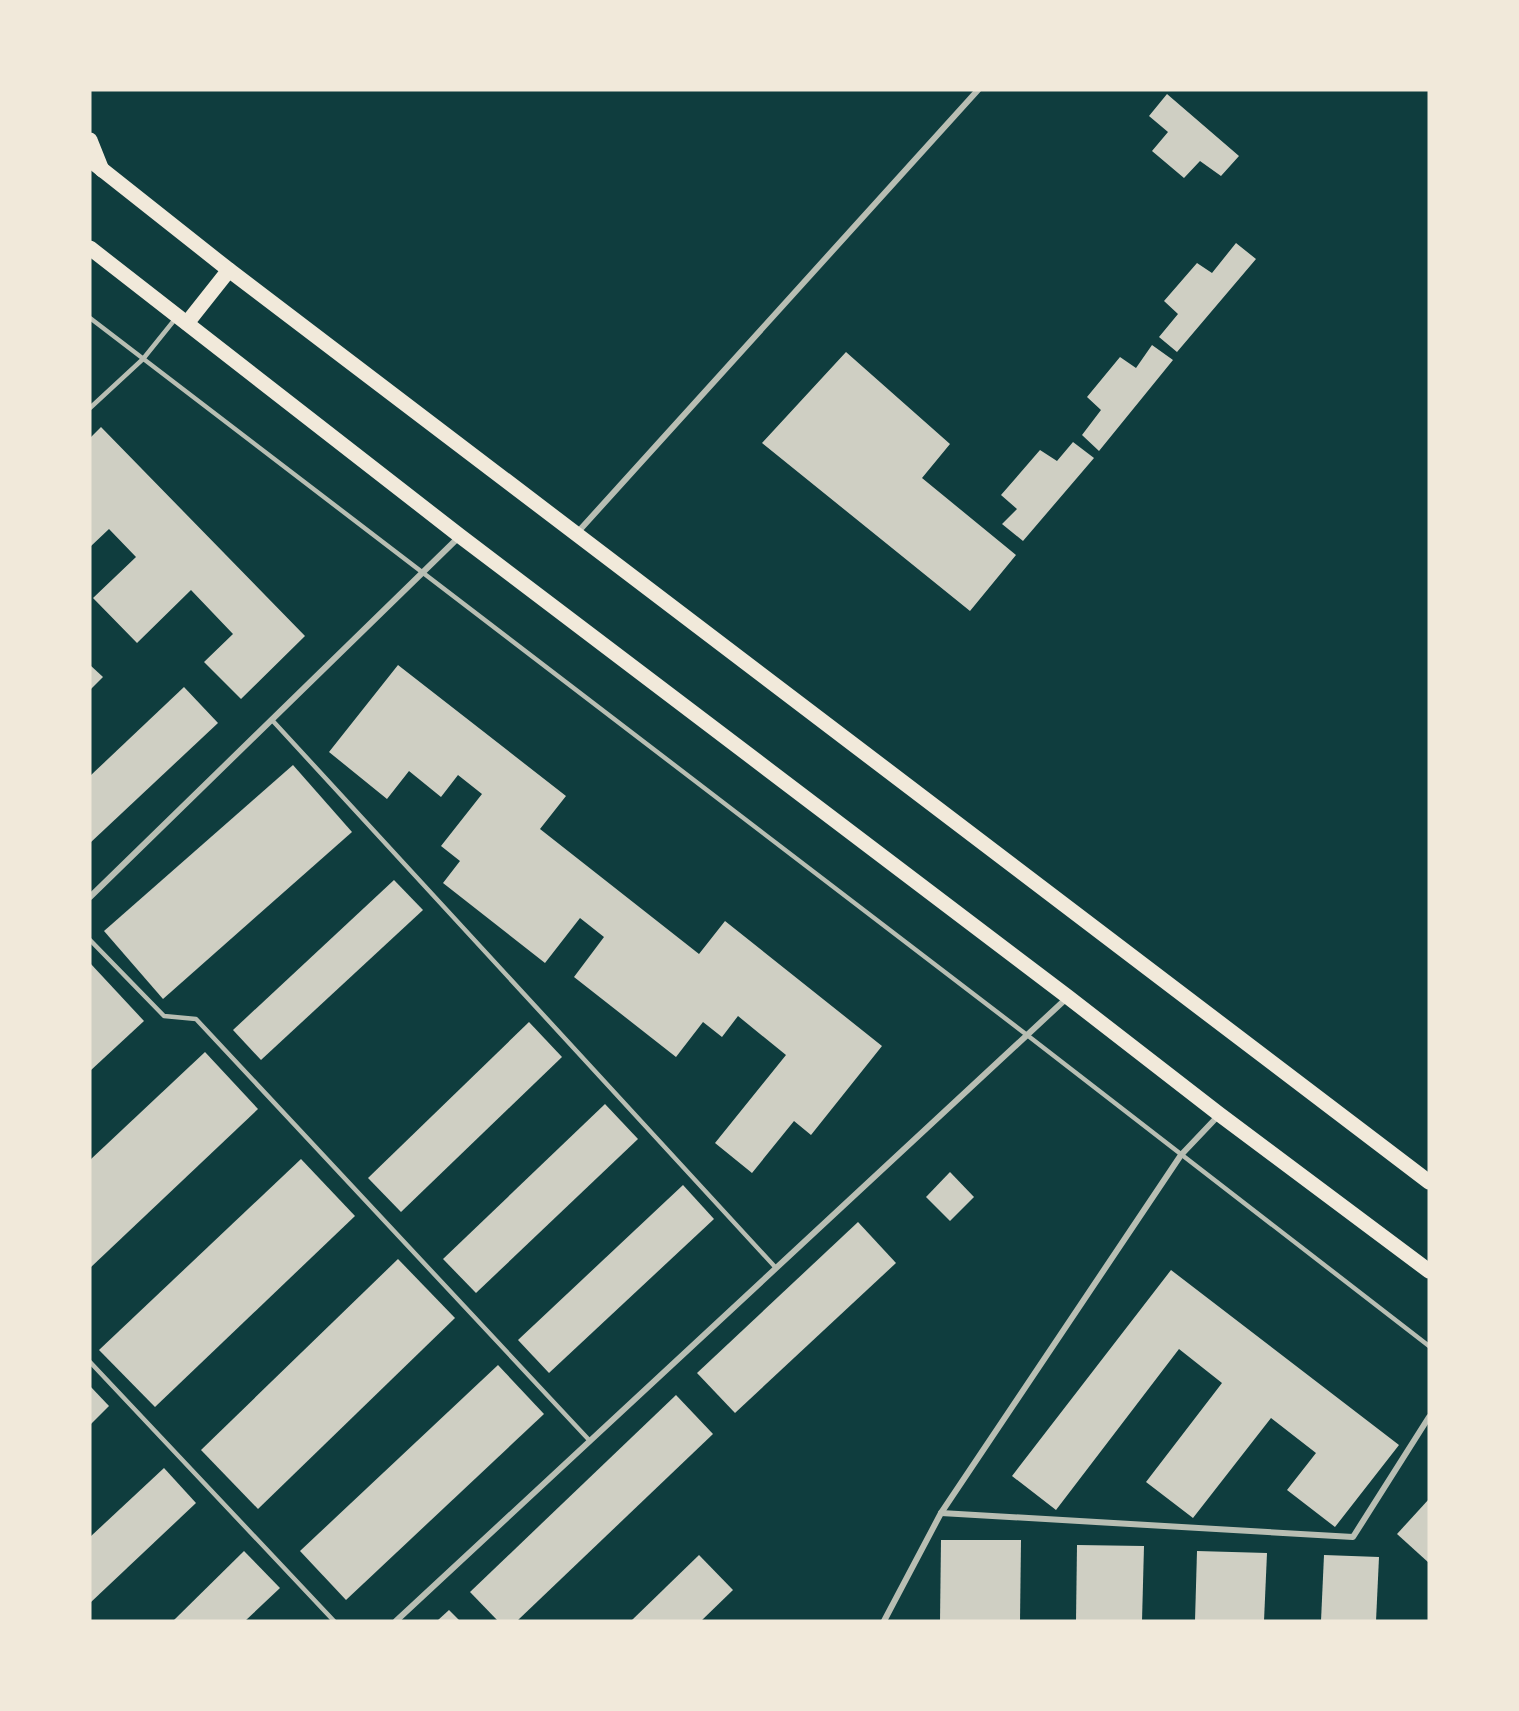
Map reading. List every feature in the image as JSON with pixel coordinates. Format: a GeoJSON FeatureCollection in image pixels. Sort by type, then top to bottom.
{"type":"FeatureCollection","features":[{"type":"Feature","properties":{"kind":"main road"},"geometry":{"type":"LineString","coordinates":[[90,140],[96,165],[230,270],[1429,1182]]}},
{"type":"Feature","properties":{"kind":"main road"},"geometry":{"type":"LineString","coordinates":[[90,248],[460,537],[1429,1271]]}},
{"type":"Feature","properties":{"kind":"main road"},"geometry":{"type":"LineString","coordinates":[[182,320],[230,270]]}},
{"type":"Feature","properties":{"kind":"street"},"geometry":{"type":"LineString","coordinates":[[576,534],[978,90]]}},
{"type":"Feature","properties":{"kind":"street"},"geometry":{"type":"LineString","coordinates":[[90,897],[460,537]]}},
{"type":"Feature","properties":{"kind":"street"},"geometry":{"type":"LineString","coordinates":[[396,1621],[1068,997]]}},
{"type":"Feature","properties":{"kind":"street"},"geometry":{"type":"LineString","coordinates":[[884,1621],[940,1514],[1180,1155],[1219,1114]]}},
{"type":"Feature","properties":{"kind":"street"},"geometry":{"type":"LineString","coordinates":[[940,1514],[1353,1537],[1429,1417]]}},
{"type":"Feature","properties":{"kind":"lane"},"geometry":{"type":"LineString","coordinates":[[90,318],[1027,1035],[1429,1346]]}},
{"type":"Feature","properties":{"kind":"lane"},"geometry":{"type":"LineString","coordinates":[[90,408],[182,320]]}},
{"type":"Feature","properties":{"kind":"lane"},"geometry":{"type":"LineString","coordinates":[[272,720],[776,1268]]}},
{"type":"Feature","properties":{"kind":"lane"},"geometry":{"type":"LineString","coordinates":[[90,940],[164,1016],[196,1019],[590,1441]]}},
{"type":"Feature","properties":{"kind":"lane"},"geometry":{"type":"LineString","coordinates":[[90,1362],[334,1621]]}},
{"type":"Feature","properties":{"kind":"building"},"geometry":{"type":"Polygon","coordinates":[[[1167,94],[1239,156],[1221,176],[1200,161],[1184,178],[1152,151],[1168,132],[1149,116],[1167,94]]]}},
{"type":"Feature","properties":{"kind":"building"},"geometry":{"type":"Polygon","coordinates":[[[1236,243],[1256,259],[1177,352],[1159,337],[1178,314],[1164,301],[1197,263],[1212,273],[1236,243]]]}},
{"type":"Feature","properties":{"kind":"building"},"geometry":{"type":"Polygon","coordinates":[[[1152,345],[1173,360],[1099,451],[1082,435],[1101,410],[1087,397],[1120,357],[1136,368],[1152,345]]]}},
{"type":"Feature","properties":{"kind":"building"},"geometry":{"type":"Polygon","coordinates":[[[846,352],[950,444],[922,478],[1016,555],[970,611],[762,443],[846,352]]]}},
{"type":"Feature","properties":{"kind":"building"},"geometry":{"type":"Polygon","coordinates":[[[101,427],[305,636],[241,699],[204,662],[233,634],[191,590],[137,643],[93,598],[136,557],[109,529],[90,547],[90,438],[101,427]]]}},
{"type":"Feature","properties":{"kind":"building"},"geometry":{"type":"Polygon","coordinates":[[[1073,442],[1094,458],[1023,541],[1002,524],[1017,509],[1001,495],[1040,450],[1057,461],[1073,442]]]}},
{"type":"Feature","properties":{"kind":"building"},"geometry":{"type":"Polygon","coordinates":[[[90,665],[103,677],[90,690],[90,665]]]}},
{"type":"Feature","properties":{"kind":"building"},"geometry":{"type":"Polygon","coordinates":[[[398,665],[566,796],[540,829],[699,954],[725,921],[882,1046],[811,1135],[794,1121],[752,1173],[715,1143],[786,1055],[738,1016],[722,1037],[703,1022],[676,1057],[574,977],[604,937],[580,918],[545,963],[443,883],[460,861],[441,846],[482,794],[458,775],[441,797],[409,771],[387,799],[329,752],[398,665]]]}},
{"type":"Feature","properties":{"kind":"building"},"geometry":{"type":"Polygon","coordinates":[[[184,687],[218,723],[90,843],[90,776],[184,687]]]}},
{"type":"Feature","properties":{"kind":"building"},"geometry":{"type":"Polygon","coordinates":[[[293,765],[352,832],[163,999],[104,931],[293,765]]]}},
{"type":"Feature","properties":{"kind":"building"},"geometry":{"type":"Polygon","coordinates":[[[394,880],[423,910],[261,1060],[233,1030],[394,880]]]}},
{"type":"Feature","properties":{"kind":"building"},"geometry":{"type":"Polygon","coordinates":[[[90,963],[144,1021],[90,1071],[90,963]]]}},
{"type":"Feature","properties":{"kind":"building"},"geometry":{"type":"Polygon","coordinates":[[[529,1022],[562,1057],[401,1212],[368,1178],[529,1022]]]}},
{"type":"Feature","properties":{"kind":"building"},"geometry":{"type":"Polygon","coordinates":[[[205,1052],[258,1109],[90,1268],[90,1160],[205,1052]]]}},
{"type":"Feature","properties":{"kind":"building"},"geometry":{"type":"Polygon","coordinates":[[[605,1104],[638,1139],[476,1293],[443,1259],[605,1104]]]}},
{"type":"Feature","properties":{"kind":"building"},"geometry":{"type":"Polygon","coordinates":[[[301,1159],[355,1216],[155,1407],[99,1350],[301,1159]]]}},
{"type":"Feature","properties":{"kind":"building"},"geometry":{"type":"Polygon","coordinates":[[[950,1172],[974,1197],[950,1221],[926,1197],[950,1172]]]}},
{"type":"Feature","properties":{"kind":"building"},"geometry":{"type":"Polygon","coordinates":[[[683,1185],[714,1219],[549,1373],[518,1340],[683,1185]]]}},
{"type":"Feature","properties":{"kind":"building"},"geometry":{"type":"Polygon","coordinates":[[[858,1222],[896,1263],[735,1413],[697,1373],[858,1222]]]}},
{"type":"Feature","properties":{"kind":"building"},"geometry":{"type":"Polygon","coordinates":[[[398,1259],[455,1318],[258,1509],[201,1450],[398,1259]]]}},
{"type":"Feature","properties":{"kind":"building"},"geometry":{"type":"Polygon","coordinates":[[[1171,1270],[1399,1445],[1335,1527],[1287,1490],[1316,1453],[1271,1418],[1193,1518],[1146,1482],[1222,1383],[1179,1349],[1056,1510],[1012,1476],[1171,1270]]]}},
{"type":"Feature","properties":{"kind":"building"},"geometry":{"type":"Polygon","coordinates":[[[498,1365],[544,1414],[346,1600],[300,1551],[498,1365]]]}},
{"type":"Feature","properties":{"kind":"building"},"geometry":{"type":"Polygon","coordinates":[[[90,1386],[109,1406],[90,1425],[90,1386]]]}},
{"type":"Feature","properties":{"kind":"building"},"geometry":{"type":"Polygon","coordinates":[[[676,1395],[713,1434],[517,1621],[498,1621],[470,1592],[676,1395]]]}},
{"type":"Feature","properties":{"kind":"building"},"geometry":{"type":"Polygon","coordinates":[[[164,1468],[196,1503],[90,1603],[90,1537],[164,1468]]]}},
{"type":"Feature","properties":{"kind":"building"},"geometry":{"type":"Polygon","coordinates":[[[1429,1499],[1429,1563],[1397,1534],[1429,1499]]]}},
{"type":"Feature","properties":{"kind":"building"},"geometry":{"type":"Polygon","coordinates":[[[941,1540],[1021,1540],[1020,1621],[940,1621],[941,1540]]]}},
{"type":"Feature","properties":{"kind":"building"},"geometry":{"type":"Polygon","coordinates":[[[1077,1545],[1144,1546],[1142,1621],[1076,1621],[1077,1545]]]}},
{"type":"Feature","properties":{"kind":"building"},"geometry":{"type":"Polygon","coordinates":[[[244,1551],[280,1588],[245,1621],[173,1621],[244,1551]]]}},
{"type":"Feature","properties":{"kind":"building"},"geometry":{"type":"Polygon","coordinates":[[[1197,1551],[1267,1553],[1264,1621],[1195,1621],[1197,1551]]]}},
{"type":"Feature","properties":{"kind":"building"},"geometry":{"type":"Polygon","coordinates":[[[699,1555],[733,1590],[701,1621],[631,1621],[699,1555]]]}},
{"type":"Feature","properties":{"kind":"building"},"geometry":{"type":"Polygon","coordinates":[[[1324,1555],[1379,1557],[1376,1621],[1321,1621],[1324,1555]]]}},
{"type":"Feature","properties":{"kind":"building"},"geometry":{"type":"Polygon","coordinates":[[[449,1610],[460,1621],[437,1621],[449,1610]]]}}]}
